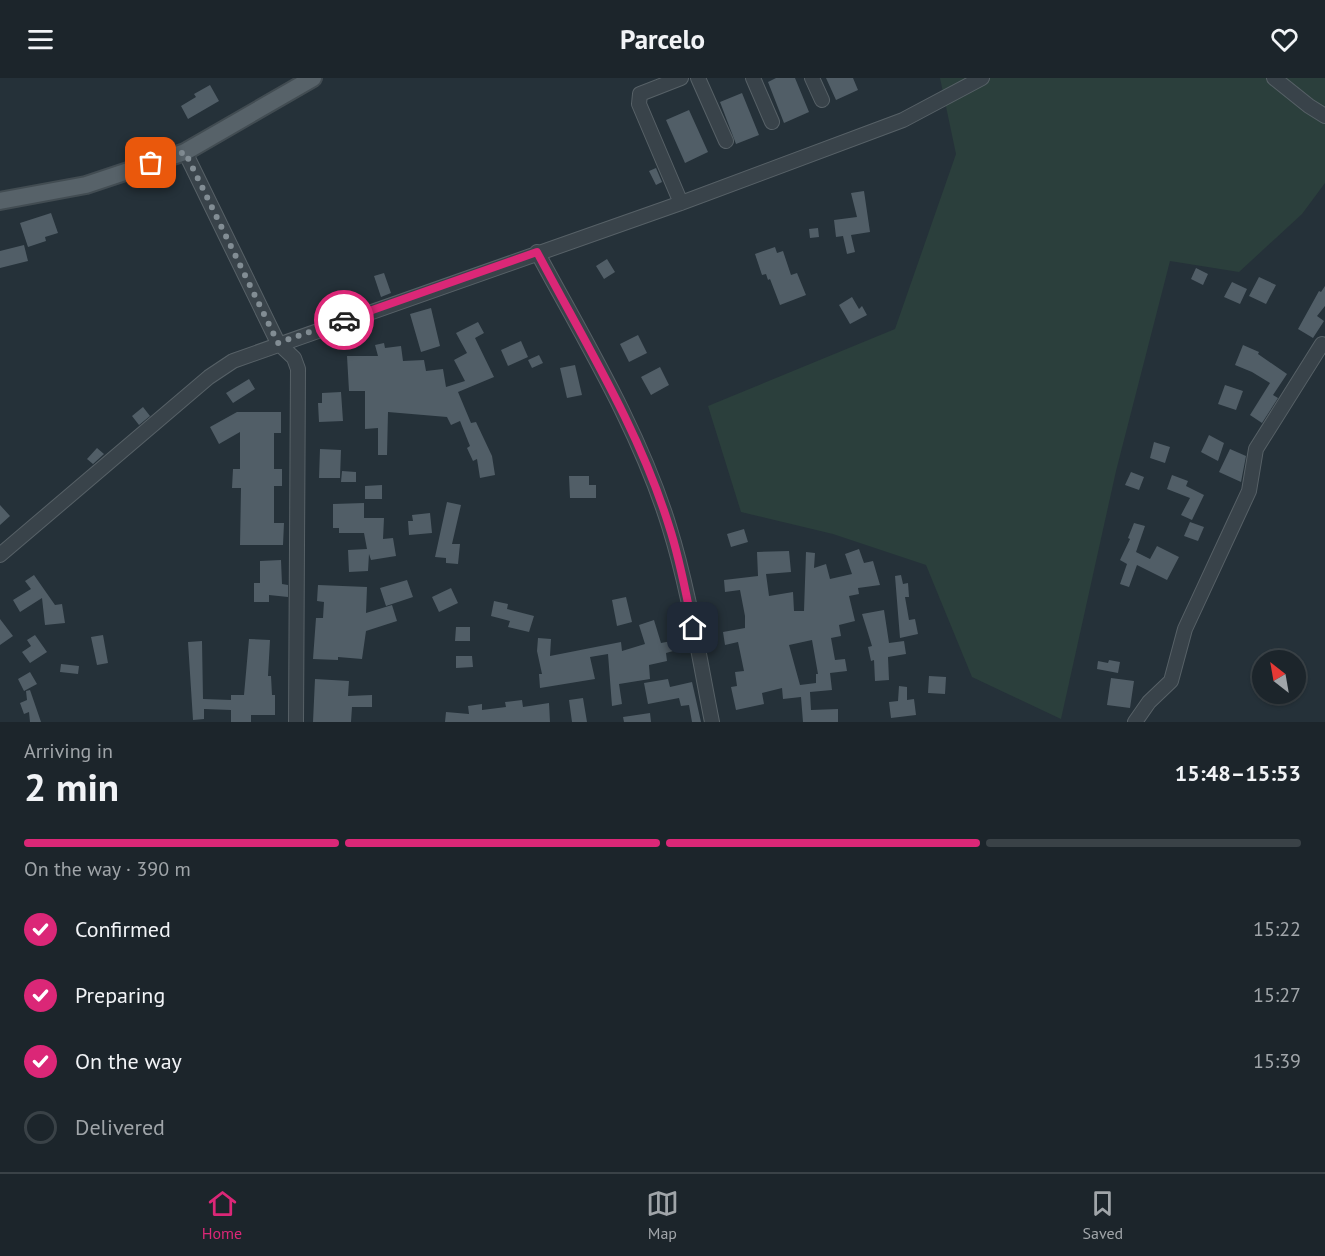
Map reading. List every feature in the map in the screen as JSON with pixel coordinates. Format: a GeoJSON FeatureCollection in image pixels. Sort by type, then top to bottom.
{"type":"FeatureCollection","features":[{"type":"Feature","properties":{"kind":"main road"},"geometry":{"type":"LineString","coordinates":[[0,201],[86,185],[185,152],[313,78]]}},
{"type":"Feature","properties":{"kind":"street"},"geometry":{"type":"LineString","coordinates":[[681,78],[643,85],[639,104],[681,203]]}},
{"type":"Feature","properties":{"kind":"street"},"geometry":{"type":"LineString","coordinates":[[698,78],[726,141]]}},
{"type":"Feature","properties":{"kind":"street"},"geometry":{"type":"LineString","coordinates":[[753,78],[772,122]]}},
{"type":"Feature","properties":{"kind":"street"},"geometry":{"type":"LineString","coordinates":[[812,78],[822,100]]}},
{"type":"Feature","properties":{"kind":"street"},"geometry":{"type":"LineString","coordinates":[[0,555],[209,377],[233,361],[278,343],[681,203],[903,120],[982,78]]}},
{"type":"Feature","properties":{"kind":"street"},"geometry":{"type":"LineString","coordinates":[[1274,78],[1325,116]]}},
{"type":"Feature","properties":{"kind":"street"},"geometry":{"type":"LineString","coordinates":[[185,152],[278,343],[294,358],[298,369],[296,722]]}},
{"type":"Feature","properties":{"kind":"street"},"geometry":{"type":"LineString","coordinates":[[537,252],[619,406],[658,494],[670,527],[689,605],[712,722]]}},
{"type":"Feature","properties":{"kind":"street"},"geometry":{"type":"LineString","coordinates":[[1136,722],[1149,702],[1171,681],[1185,629],[1249,491],[1256,449],[1322,344]]}},
{"type":"Feature","properties":{"kind":"green space"},"geometry":{"type":"Polygon","coordinates":[[[940,78],[1325,78],[1325,183],[1302,214],[1239,272],[1170,261],[1116,471],[1061,719],[972,677],[926,565],[833,534],[741,512],[708,406],[895,329],[956,154],[940,78]]]}},
{"type":"Feature","properties":{"kind":"building"},"geometry":{"type":"Polygon","coordinates":[[[776,78],[795,78],[809,112],[784,123],[768,82],[776,78]]]}},
{"type":"Feature","properties":{"kind":"building"},"geometry":{"type":"Polygon","coordinates":[[[826,78],[853,78],[858,90],[836,100],[826,78]]]}},
{"type":"Feature","properties":{"kind":"building"},"geometry":{"type":"Polygon","coordinates":[[[210,85],[219,101],[188,119],[181,106],[196,97],[194,94],[210,85]]]}},
{"type":"Feature","properties":{"kind":"building"},"geometry":{"type":"Polygon","coordinates":[[[742,93],[759,135],[736,144],[720,102],[742,93]]]}},
{"type":"Feature","properties":{"kind":"building"},"geometry":{"type":"Polygon","coordinates":[[[689,110],[708,152],[685,163],[666,120],[689,110]]]}},
{"type":"Feature","properties":{"kind":"building"},"geometry":{"type":"Polygon","coordinates":[[[656,168],[662,182],[656,185],[649,171],[656,168]]]}},
{"type":"Feature","properties":{"kind":"building"},"geometry":{"type":"Polygon","coordinates":[[[864,191],[870,232],[851,235],[855,252],[847,254],[843,236],[836,237],[834,220],[857,217],[851,193],[864,191]]]}},
{"type":"Feature","properties":{"kind":"building"},"geometry":{"type":"Polygon","coordinates":[[[51,213],[58,233],[45,237],[46,241],[28,247],[20,223],[51,213]]]}},
{"type":"Feature","properties":{"kind":"building"},"geometry":{"type":"Polygon","coordinates":[[[818,228],[819,237],[810,238],[809,229],[818,228]]]}},
{"type":"Feature","properties":{"kind":"building"},"geometry":{"type":"Polygon","coordinates":[[[24,245],[28,261],[0,268],[0,251],[24,245]]]}},
{"type":"Feature","properties":{"kind":"building"},"geometry":{"type":"Polygon","coordinates":[[[775,247],[777,253],[783,251],[791,275],[797,273],[806,295],[780,305],[770,279],[768,280],[766,274],[762,275],[755,254],[775,247]]]}},
{"type":"Feature","properties":{"kind":"building"},"geometry":{"type":"Polygon","coordinates":[[[607,259],[615,272],[604,279],[596,266],[607,259]]]}},
{"type":"Feature","properties":{"kind":"building"},"geometry":{"type":"Polygon","coordinates":[[[1196,268],[1208,274],[1203,285],[1191,279],[1196,268]]]}},
{"type":"Feature","properties":{"kind":"building"},"geometry":{"type":"Polygon","coordinates":[[[384,273],[391,293],[381,297],[374,276],[384,273]]]}},
{"type":"Feature","properties":{"kind":"building"},"geometry":{"type":"Polygon","coordinates":[[[1259,277],[1276,285],[1266,304],[1249,296],[1259,277]]]}},
{"type":"Feature","properties":{"kind":"building"},"geometry":{"type":"Polygon","coordinates":[[[1232,282],[1247,289],[1240,304],[1224,297],[1232,282]]]}},
{"type":"Feature","properties":{"kind":"building"},"geometry":{"type":"Polygon","coordinates":[[[1325,286],[1325,306],[1317,316],[1324,321],[1313,338],[1298,329],[1319,291],[1321,292],[1325,286]]]}},
{"type":"Feature","properties":{"kind":"building"},"geometry":{"type":"Polygon","coordinates":[[[852,297],[859,309],[862,306],[867,315],[850,324],[839,305],[852,297]]]}},
{"type":"Feature","properties":{"kind":"building"},"geometry":{"type":"Polygon","coordinates":[[[431,308],[440,346],[421,352],[410,314],[431,308]]]}},
{"type":"Feature","properties":{"kind":"building"},"geometry":{"type":"Polygon","coordinates":[[[478,322],[484,333],[475,338],[494,377],[458,392],[471,423],[476,422],[492,456],[495,475],[480,478],[477,459],[473,461],[467,448],[470,446],[460,421],[451,425],[447,417],[388,412],[387,455],[378,455],[378,428],[365,429],[365,391],[349,391],[347,356],[378,356],[375,345],[384,343],[385,348],[401,346],[403,361],[424,360],[426,371],[443,369],[446,387],[465,381],[454,360],[467,353],[456,333],[478,322]]]}},
{"type":"Feature","properties":{"kind":"building"},"geometry":{"type":"Polygon","coordinates":[[[638,335],[647,353],[629,362],[620,344],[638,335]]]}},
{"type":"Feature","properties":{"kind":"building"},"geometry":{"type":"Polygon","coordinates":[[[521,341],[528,357],[508,366],[501,350],[521,341]]]}},
{"type":"Feature","properties":{"kind":"building"},"geometry":{"type":"Polygon","coordinates":[[[1243,345],[1259,352],[1258,354],[1287,374],[1273,395],[1278,398],[1262,423],[1250,415],[1270,383],[1235,365],[1243,345]]]}},
{"type":"Feature","properties":{"kind":"building"},"geometry":{"type":"Polygon","coordinates":[[[539,355],[543,363],[532,368],[528,360],[539,355]]]}},
{"type":"Feature","properties":{"kind":"building"},"geometry":{"type":"Polygon","coordinates":[[[575,365],[582,395],[567,398],[560,368],[575,365]]]}},
{"type":"Feature","properties":{"kind":"building"},"geometry":{"type":"Polygon","coordinates":[[[660,367],[669,385],[651,395],[641,377],[660,367]]]}},
{"type":"Feature","properties":{"kind":"building"},"geometry":{"type":"Polygon","coordinates":[[[249,379],[255,389],[233,403],[226,393],[249,379]]]}},
{"type":"Feature","properties":{"kind":"building"},"geometry":{"type":"Polygon","coordinates":[[[1225,385],[1243,391],[1236,410],[1218,404],[1225,385]]]}},
{"type":"Feature","properties":{"kind":"building"},"geometry":{"type":"Polygon","coordinates":[[[341,392],[343,421],[319,422],[318,403],[322,403],[322,393],[341,392]]]}},
{"type":"Feature","properties":{"kind":"building"},"geometry":{"type":"Polygon","coordinates":[[[143,407],[150,416],[139,425],[132,416],[143,407]]]}},
{"type":"Feature","properties":{"kind":"building"},"geometry":{"type":"Polygon","coordinates":[[[237,412],[281,412],[281,433],[274,433],[274,469],[282,469],[282,486],[274,486],[274,523],[284,523],[283,545],[240,545],[241,488],[232,488],[233,469],[240,469],[240,432],[219,444],[210,427],[237,412]]]}},
{"type":"Feature","properties":{"kind":"building"},"geometry":{"type":"Polygon","coordinates":[[[1209,435],[1224,443],[1218,461],[1201,452],[1209,435]]]}},
{"type":"Feature","properties":{"kind":"building"},"geometry":{"type":"Polygon","coordinates":[[[1154,442],[1170,447],[1165,463],[1150,458],[1154,442]]]}},
{"type":"Feature","properties":{"kind":"building"},"geometry":{"type":"Polygon","coordinates":[[[97,448],[104,454],[93,464],[87,459],[97,448]]]}},
{"type":"Feature","properties":{"kind":"building"},"geometry":{"type":"Polygon","coordinates":[[[320,449],[341,450],[340,478],[319,478],[320,449]]]}},
{"type":"Feature","properties":{"kind":"building"},"geometry":{"type":"Polygon","coordinates":[[[1230,449],[1246,456],[1241,482],[1219,472],[1230,449]]]}},
{"type":"Feature","properties":{"kind":"building"},"geometry":{"type":"Polygon","coordinates":[[[342,471],[356,472],[356,482],[341,482],[342,471]]]}},
{"type":"Feature","properties":{"kind":"building"},"geometry":{"type":"Polygon","coordinates":[[[1131,472],[1144,477],[1139,490],[1125,485],[1131,472]]]}},
{"type":"Feature","properties":{"kind":"building"},"geometry":{"type":"Polygon","coordinates":[[[1172,475],[1188,481],[1186,486],[1204,495],[1192,520],[1181,515],[1190,498],[1167,489],[1172,475]]]}},
{"type":"Feature","properties":{"kind":"building"},"geometry":{"type":"Polygon","coordinates":[[[569,476],[589,476],[589,485],[596,485],[596,498],[570,498],[569,476]]]}},
{"type":"Feature","properties":{"kind":"building"},"geometry":{"type":"Polygon","coordinates":[[[382,485],[382,499],[365,499],[365,486],[382,485]]]}},
{"type":"Feature","properties":{"kind":"building"},"geometry":{"type":"Polygon","coordinates":[[[447,502],[461,505],[452,544],[460,544],[458,564],[446,563],[446,558],[435,557],[447,502]]]}},
{"type":"Feature","properties":{"kind":"building"},"geometry":{"type":"Polygon","coordinates":[[[364,503],[364,518],[384,518],[383,539],[393,538],[396,556],[371,560],[369,554],[368,571],[349,572],[348,550],[367,549],[364,533],[339,533],[339,528],[333,528],[333,504],[364,503]]]}},
{"type":"Feature","properties":{"kind":"building"},"geometry":{"type":"Polygon","coordinates":[[[0,505],[10,516],[0,525],[0,505]]]}},
{"type":"Feature","properties":{"kind":"building"},"geometry":{"type":"Polygon","coordinates":[[[430,513],[432,533],[409,535],[408,521],[413,521],[412,515],[430,513]]]}},
{"type":"Feature","properties":{"kind":"building"},"geometry":{"type":"Polygon","coordinates":[[[1190,522],[1204,527],[1198,541],[1184,536],[1190,522]]]}},
{"type":"Feature","properties":{"kind":"building"},"geometry":{"type":"Polygon","coordinates":[[[1134,523],[1145,526],[1136,552],[1150,559],[1157,546],[1179,557],[1167,580],[1137,565],[1129,587],[1120,584],[1127,564],[1120,560],[1130,539],[1128,538],[1134,523]]]}},
{"type":"Feature","properties":{"kind":"building"},"geometry":{"type":"Polygon","coordinates":[[[744,529],[748,542],[731,547],[727,534],[744,529]]]}},
{"type":"Feature","properties":{"kind":"building"},"geometry":{"type":"Polygon","coordinates":[[[859,549],[864,563],[873,561],[880,585],[858,588],[859,594],[849,596],[855,621],[839,625],[841,636],[831,638],[835,660],[845,659],[847,671],[830,673],[832,690],[810,692],[811,710],[838,709],[838,722],[803,722],[801,697],[783,699],[782,688],[762,693],[764,704],[736,710],[731,687],[737,686],[735,672],[744,671],[738,642],[725,645],[723,632],[745,628],[745,616],[740,590],[725,592],[724,580],[758,576],[757,552],[789,551],[791,572],[766,574],[769,596],[793,592],[794,611],[804,611],[806,552],[815,553],[814,568],[826,564],[830,579],[852,574],[845,554],[859,549]],[[812,640],[789,645],[800,685],[816,683],[816,674],[818,674],[812,640]]]}},
{"type":"Feature","properties":{"kind":"building"},"geometry":{"type":"Polygon","coordinates":[[[281,560],[282,584],[288,585],[288,597],[269,595],[269,602],[254,602],[254,583],[260,583],[260,561],[281,560]]]}},
{"type":"Feature","properties":{"kind":"building"},"geometry":{"type":"Polygon","coordinates":[[[34,575],[55,605],[62,604],[65,623],[45,625],[42,598],[20,612],[13,600],[31,589],[25,581],[34,575]]]}},
{"type":"Feature","properties":{"kind":"building"},"geometry":{"type":"Polygon","coordinates":[[[901,575],[903,584],[908,583],[909,597],[905,597],[909,620],[915,619],[918,634],[900,638],[895,576],[901,575]]]}},
{"type":"Feature","properties":{"kind":"building"},"geometry":{"type":"Polygon","coordinates":[[[407,580],[413,597],[386,606],[380,588],[407,580]]]}},
{"type":"Feature","properties":{"kind":"building"},"geometry":{"type":"Polygon","coordinates":[[[318,585],[367,587],[366,613],[392,605],[397,621],[366,631],[362,659],[338,657],[338,660],[313,659],[316,618],[323,618],[324,602],[317,601],[318,585]]]}},
{"type":"Feature","properties":{"kind":"building"},"geometry":{"type":"Polygon","coordinates":[[[451,588],[458,603],[439,612],[432,597],[451,588]]]}},
{"type":"Feature","properties":{"kind":"building"},"geometry":{"type":"Polygon","coordinates":[[[626,597],[632,622],[617,626],[612,600],[626,597]]]}},
{"type":"Feature","properties":{"kind":"building"},"geometry":{"type":"Polygon","coordinates":[[[494,601],[508,604],[507,609],[534,616],[529,632],[508,627],[510,621],[491,616],[494,601]]]}},
{"type":"Feature","properties":{"kind":"building"},"geometry":{"type":"Polygon","coordinates":[[[884,610],[889,643],[904,641],[906,654],[888,657],[889,680],[875,681],[874,660],[871,661],[868,647],[872,646],[862,614],[884,610]]]}},
{"type":"Feature","properties":{"kind":"building"},"geometry":{"type":"Polygon","coordinates":[[[0,619],[13,636],[0,645],[0,619]]]}},
{"type":"Feature","properties":{"kind":"building"},"geometry":{"type":"Polygon","coordinates":[[[654,620],[661,643],[677,640],[676,635],[686,632],[688,647],[666,653],[667,661],[649,665],[650,679],[619,684],[622,704],[612,706],[608,654],[590,657],[595,679],[540,688],[539,674],[542,674],[537,651],[538,638],[551,639],[550,656],[621,642],[622,651],[645,644],[639,625],[654,620]]]}},
{"type":"Feature","properties":{"kind":"building"},"geometry":{"type":"Polygon","coordinates":[[[456,627],[470,627],[470,641],[455,641],[456,627]]]}},
{"type":"Feature","properties":{"kind":"building"},"geometry":{"type":"Polygon","coordinates":[[[35,635],[47,652],[30,663],[22,652],[31,646],[27,640],[35,635]]]}},
{"type":"Feature","properties":{"kind":"building"},"geometry":{"type":"Polygon","coordinates":[[[103,635],[108,663],[97,665],[91,637],[103,635]]]}},
{"type":"Feature","properties":{"kind":"building"},"geometry":{"type":"Polygon","coordinates":[[[249,639],[270,640],[268,676],[271,676],[272,695],[275,695],[275,715],[251,715],[251,722],[231,722],[231,710],[204,709],[204,719],[193,720],[188,642],[202,641],[203,699],[231,700],[231,695],[244,695],[249,639]]]}},
{"type":"Feature","properties":{"kind":"building"},"geometry":{"type":"Polygon","coordinates":[[[456,656],[472,656],[473,667],[456,668],[456,656]]]}},
{"type":"Feature","properties":{"kind":"building"},"geometry":{"type":"Polygon","coordinates":[[[1109,660],[1120,662],[1118,673],[1097,669],[1098,661],[1108,663],[1109,660]]]}},
{"type":"Feature","properties":{"kind":"building"},"geometry":{"type":"Polygon","coordinates":[[[61,664],[79,666],[78,674],[60,672],[61,664]]]}},
{"type":"Feature","properties":{"kind":"building"},"geometry":{"type":"Polygon","coordinates":[[[30,672],[37,684],[24,691],[18,679],[30,672]]]}},
{"type":"Feature","properties":{"kind":"building"},"geometry":{"type":"Polygon","coordinates":[[[929,676],[946,677],[945,694],[928,693],[929,676]]]}},
{"type":"Feature","properties":{"kind":"building"},"geometry":{"type":"Polygon","coordinates":[[[1111,678],[1134,681],[1130,708],[1107,705],[1111,678]]]}},
{"type":"Feature","properties":{"kind":"building"},"geometry":{"type":"Polygon","coordinates":[[[315,679],[349,681],[348,696],[372,695],[372,707],[352,707],[351,722],[313,722],[315,679]]]}},
{"type":"Feature","properties":{"kind":"building"},"geometry":{"type":"Polygon","coordinates":[[[668,679],[670,687],[692,682],[701,722],[692,722],[689,705],[681,706],[679,698],[648,704],[644,683],[668,679]]]}},
{"type":"Feature","properties":{"kind":"building"},"geometry":{"type":"Polygon","coordinates":[[[899,686],[907,687],[907,700],[914,699],[916,715],[891,718],[889,702],[898,701],[899,686]]]}},
{"type":"Feature","properties":{"kind":"building"},"geometry":{"type":"Polygon","coordinates":[[[30,690],[41,722],[30,722],[29,712],[24,714],[20,703],[27,700],[26,691],[30,690]]]}},
{"type":"Feature","properties":{"kind":"building"},"geometry":{"type":"Polygon","coordinates":[[[583,698],[587,722],[572,722],[569,700],[583,698]]]}},
{"type":"Feature","properties":{"kind":"building"},"geometry":{"type":"Polygon","coordinates":[[[522,700],[523,707],[549,703],[550,722],[445,722],[446,712],[469,714],[468,706],[482,704],[482,710],[506,707],[505,702],[522,700]]]}},
{"type":"Feature","properties":{"kind":"building"},"geometry":{"type":"Polygon","coordinates":[[[650,713],[651,722],[624,722],[623,717],[650,713]]]}},
{"type":"Feature","properties":{"kind":"way so far"},"geometry":{"type":"LineString","coordinates":[[151,163],[185,152],[278,343],[344,320]]}},
{"type":"Feature","properties":{"kind":"route"},"geometry":{"type":"LineString","coordinates":[[344,320],[537,252],[642,454],[670,527],[693,628]]}}]}
